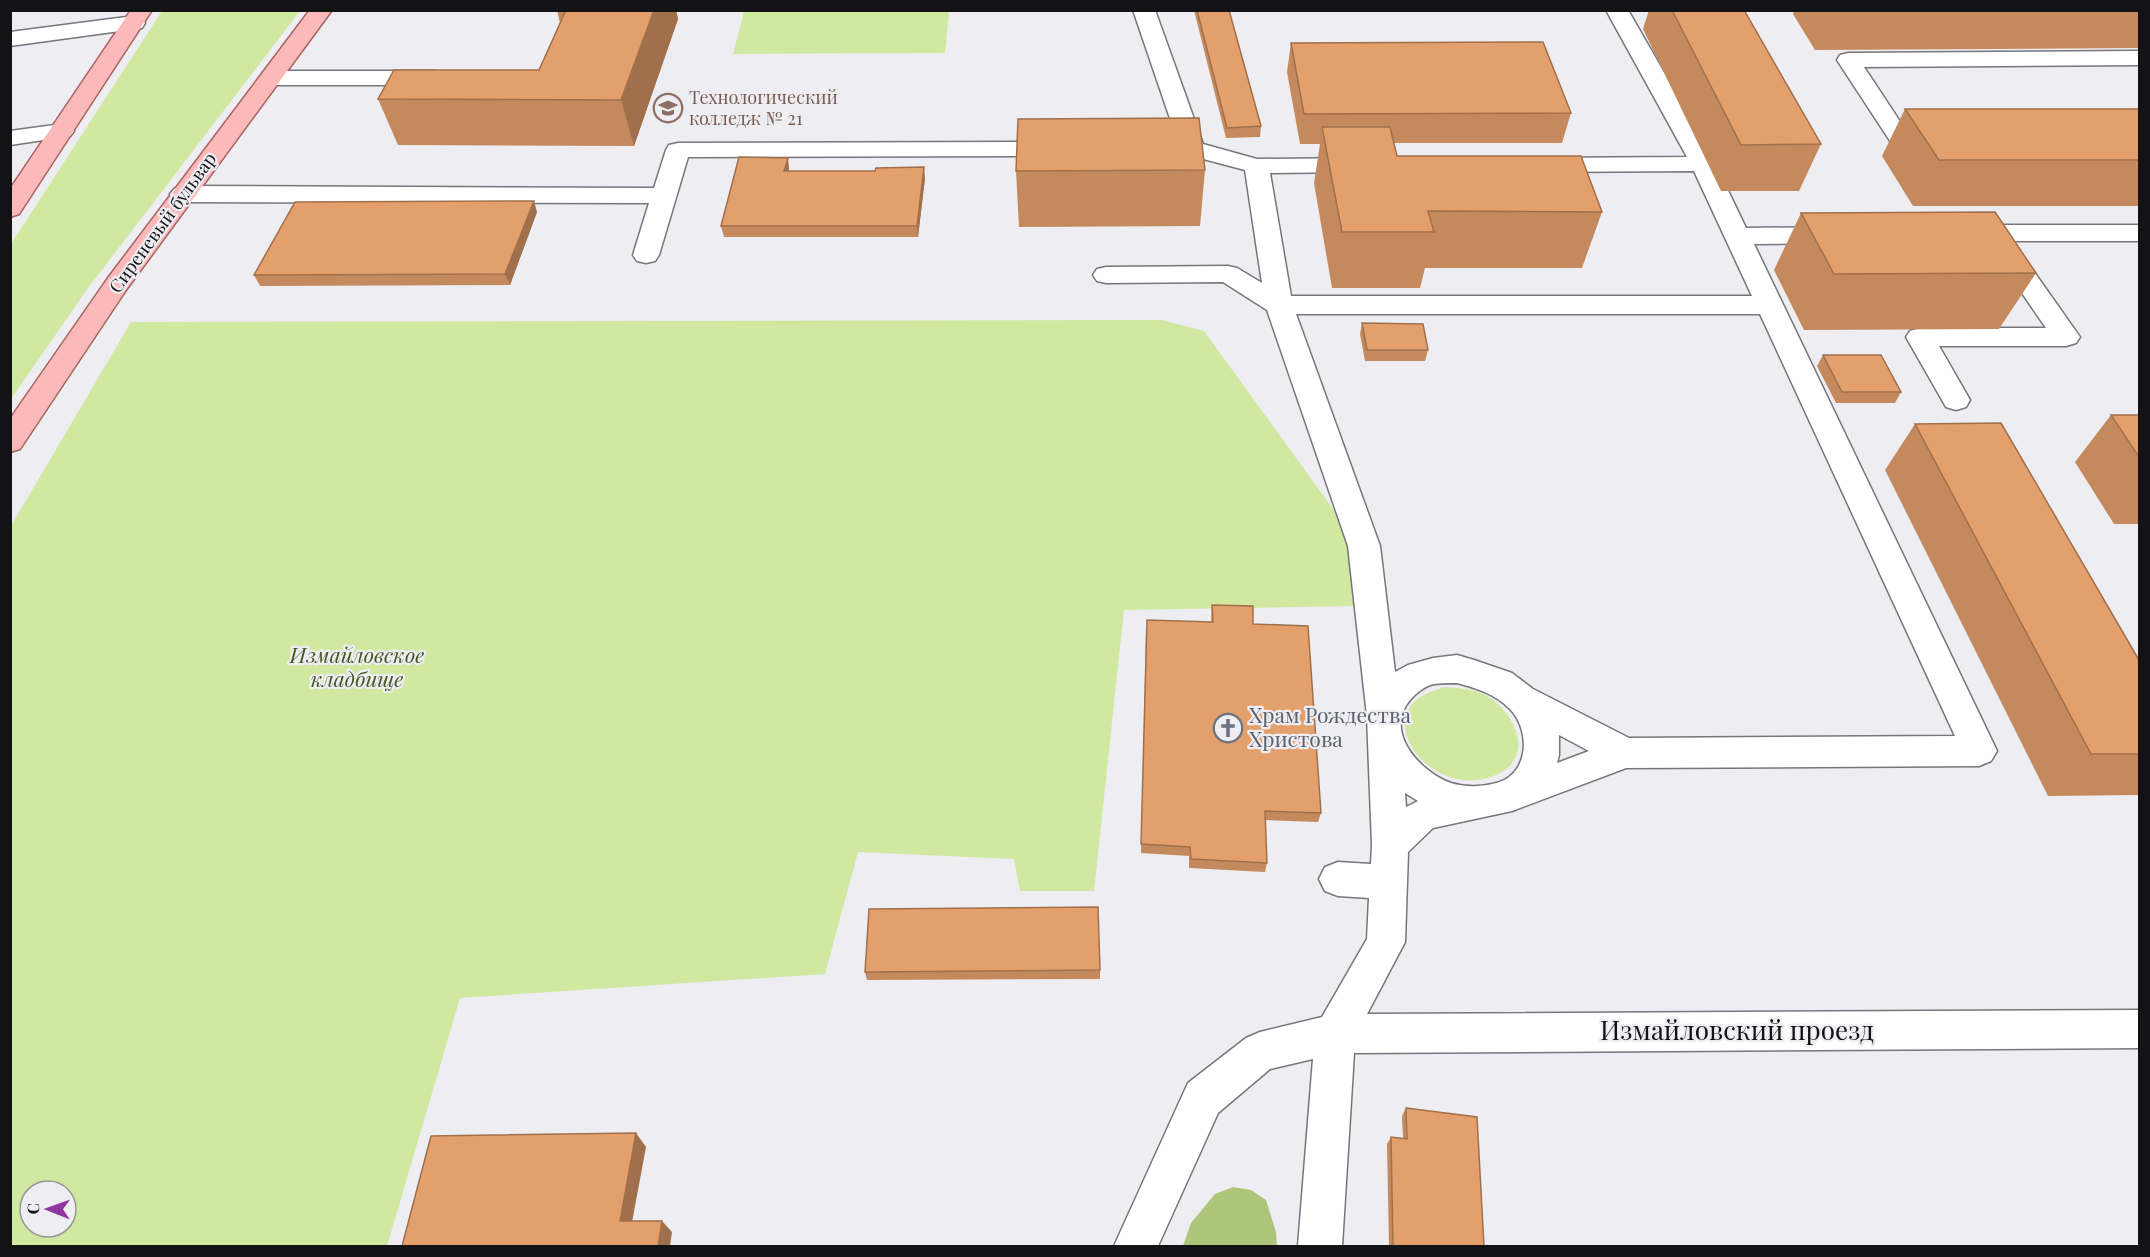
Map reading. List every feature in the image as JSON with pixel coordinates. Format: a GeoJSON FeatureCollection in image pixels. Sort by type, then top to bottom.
{"type":"FeatureCollection","features":[{"type":"Feature","properties":{"kind":"main road","name":"Сиреневый бульвар"},"geometry":{"type":"LineString","coordinates":[[10,442],[117,284],[322,10]]}},
{"type":"Feature","properties":{"kind":"main road"},"geometry":{"type":"LineString","coordinates":[[10,209],[138,17]]}},
{"type":"Feature","properties":{"kind":"street"},"geometry":{"type":"LineString","coordinates":[[1144,10],[1193,148]]}},
{"type":"Feature","properties":{"kind":"street"},"geometry":{"type":"LineString","coordinates":[[1338,879],[1389,863],[1422,815],[1512,795],[1625,753],[1978,752],[1703,164],[1617,10]]}},
{"type":"Feature","properties":{"kind":"street"},"geometry":{"type":"LineString","coordinates":[[10,39],[138,17]]}},
{"type":"Feature","properties":{"kind":"street"},"geometry":{"type":"LineString","coordinates":[[1960,139],[1900,139],[1848,60],[2139,58]]}},
{"type":"Feature","properties":{"kind":"street"},"geometry":{"type":"LineString","coordinates":[[271,78],[450,78]]}},
{"type":"Feature","properties":{"kind":"street"},"geometry":{"type":"LineString","coordinates":[[10,138],[62,131]]}},
{"type":"Feature","properties":{"kind":"street"},"geometry":{"type":"LineString","coordinates":[[1135,149],[1193,148],[1257,166],[1386,165]]}},
{"type":"Feature","properties":{"kind":"street"},"geometry":{"type":"LineString","coordinates":[[646,255],[678,150],[1089,149]]}},
{"type":"Feature","properties":{"kind":"street"},"geometry":{"type":"LineString","coordinates":[[1515,165],[1703,164]]}},
{"type":"Feature","properties":{"kind":"street"},"geometry":{"type":"LineString","coordinates":[[1257,166],[1279,305],[1364,546],[1377,645],[1383,723],[1389,863],[1386,942],[1335,1034],[1320,1246]]}},
{"type":"Feature","properties":{"kind":"street"},"geometry":{"type":"LineString","coordinates":[[183,194],[664,196]]}},
{"type":"Feature","properties":{"kind":"street"},"geometry":{"type":"LineString","coordinates":[[1956,400],[1920,337],[2066,337],[1982,233],[2139,233]]}},
{"type":"Feature","properties":{"kind":"street"},"geometry":{"type":"LineString","coordinates":[[1737,236],[1855,235]]}},
{"type":"Feature","properties":{"kind":"street"},"geometry":{"type":"LineString","coordinates":[[1106,275],[1228,274],[1279,305],[1769,305]]}},
{"type":"Feature","properties":{"kind":"street"},"geometry":{"type":"LineString","coordinates":[[1377,645],[1412,660],[1492,678],[1522,699],[1625,753]]}},
{"type":"Feature","properties":{"kind":"street"},"geometry":{"type":"LineString","coordinates":[[1457,669],[1423,673],[1398,688],[1383,723],[1391,754],[1406,773],[1419,783],[1450,798],[1476,802]]}},
{"type":"Feature","properties":{"kind":"street"},"geometry":{"type":"LineString","coordinates":[[1512,795],[1534,776],[1544,752],[1539,724],[1522,699]]}},
{"type":"Feature","properties":{"kind":"street","name":"Измайловский проезд"},"geometry":{"type":"LineString","coordinates":[[1136,1246],[1203,1098],[1260,1052],[1335,1034],[2139,1029]]}},
{"type":"Feature","properties":{"kind":"green space"},"geometry":{"type":"Polygon","coordinates":[[[162,11],[300,11],[88,288],[11,399],[11,244],[162,11]]]}},
{"type":"Feature","properties":{"kind":"green space"},"geometry":{"type":"Polygon","coordinates":[[[744,11],[949,11],[945,53],[733,54],[744,11]]]}},
{"type":"Feature","properties":{"kind":"green space","name":"Измайловское кладбище"},"geometry":{"type":"Polygon","coordinates":[[[1162,320],[1204,331],[1349,531],[1354,606],[1124,610],[1094,891],[1020,891],[1014,859],[858,852],[825,974],[460,998],[387,1246],[11,1246],[11,526],[131,322],[1162,320]]]}},
{"type":"Feature","properties":{"kind":"green space"},"geometry":{"type":"Polygon","coordinates":[[[1445,687],[1466,689],[1485,695],[1505,711],[1517,733],[1516,756],[1510,766],[1498,774],[1475,780],[1453,778],[1434,769],[1418,756],[1408,740],[1405,723],[1410,707],[1426,694],[1445,687]]]}},
{"type":"Feature","properties":{"kind":"green space"},"geometry":{"type":"Polygon","coordinates":[[[1233,1187],[1251,1190],[1266,1200],[1276,1232],[1277,1246],[1183,1246],[1191,1223],[1215,1194],[1233,1187]]]}},
{"type":"Feature","properties":{"kind":"building"},"geometry":{"type":"Polygon","coordinates":[[[566,10],[654,10],[621,100],[378,99],[394,70],[539,70],[566,10]]]}},
{"type":"Feature","properties":{"kind":"building"},"geometry":{"type":"Polygon","coordinates":[[[1197,10],[1229,10],[1261,126],[1227,128],[1197,10]]]}},
{"type":"Feature","properties":{"kind":"building"},"geometry":{"type":"Polygon","coordinates":[[[1672,10],[1744,10],[1821,144],[1741,145],[1672,10]]]}},
{"type":"Feature","properties":{"kind":"building"},"geometry":{"type":"Polygon","coordinates":[[[1543,42],[1571,113],[1304,114],[1291,43],[1543,42]]]}},
{"type":"Feature","properties":{"kind":"building"},"geometry":{"type":"Polygon","coordinates":[[[1905,109],[2139,109],[2139,160],[1939,160],[1905,109]]]}},
{"type":"Feature","properties":{"kind":"building"},"geometry":{"type":"Polygon","coordinates":[[[1199,118],[1205,170],[1016,171],[1018,119],[1199,118]]]}},
{"type":"Feature","properties":{"kind":"building"},"geometry":{"type":"Polygon","coordinates":[[[1322,127],[1390,127],[1397,156],[1581,156],[1602,212],[1428,211],[1434,232],[1342,232],[1322,127]]]}},
{"type":"Feature","properties":{"kind":"building"},"geometry":{"type":"Polygon","coordinates":[[[739,157],[788,158],[784,171],[875,171],[876,168],[924,167],[917,226],[721,226],[739,157]]]}},
{"type":"Feature","properties":{"kind":"building"},"geometry":{"type":"Polygon","coordinates":[[[534,201],[505,274],[254,275],[295,202],[534,201]]]}},
{"type":"Feature","properties":{"kind":"building"},"geometry":{"type":"Polygon","coordinates":[[[1995,212],[2036,273],[1834,274],[1801,213],[1995,212]]]}},
{"type":"Feature","properties":{"kind":"building"},"geometry":{"type":"Polygon","coordinates":[[[1362,323],[1423,324],[1428,350],[1367,350],[1362,323]]]}},
{"type":"Feature","properties":{"kind":"building"},"geometry":{"type":"Polygon","coordinates":[[[1823,355],[1881,355],[1901,392],[1842,392],[1823,355]]]}},
{"type":"Feature","properties":{"kind":"building"},"geometry":{"type":"Polygon","coordinates":[[[2111,415],[2139,415],[2139,457],[2111,415]]]}},
{"type":"Feature","properties":{"kind":"building"},"geometry":{"type":"Polygon","coordinates":[[[2001,423],[2139,660],[2139,754],[2091,754],[1915,424],[2001,423]]]}},
{"type":"Feature","properties":{"kind":"building","name":"Храм Рождества Христова"},"geometry":{"type":"Polygon","coordinates":[[[1212,605],[1253,606],[1253,624],[1308,626],[1321,813],[1265,811],[1267,863],[1191,859],[1190,847],[1141,844],[1147,620],[1213,622],[1212,605]]]}},
{"type":"Feature","properties":{"kind":"building"},"geometry":{"type":"Polygon","coordinates":[[[1098,907],[1100,970],[865,972],[869,909],[1098,907]]]}},
{"type":"Feature","properties":{"kind":"building"},"geometry":{"type":"Polygon","coordinates":[[[1406,1108],[1477,1117],[1484,1246],[1393,1246],[1391,1137],[1407,1139],[1406,1108]]]}},
{"type":"Feature","properties":{"kind":"building"},"geometry":{"type":"Polygon","coordinates":[[[636,1133],[620,1221],[662,1221],[658,1246],[402,1246],[431,1136],[636,1133]]]}},
{"type":"Feature","properties":{"kind":"place","name":"Технологический колледж № 21"},"geometry":{"type":"Point","coordinates":[668,108]}},
{"type":"Feature","properties":{"kind":"place","name":"Храм Рождества Христова"},"geometry":{"type":"Point","coordinates":[1228,728]}}]}
